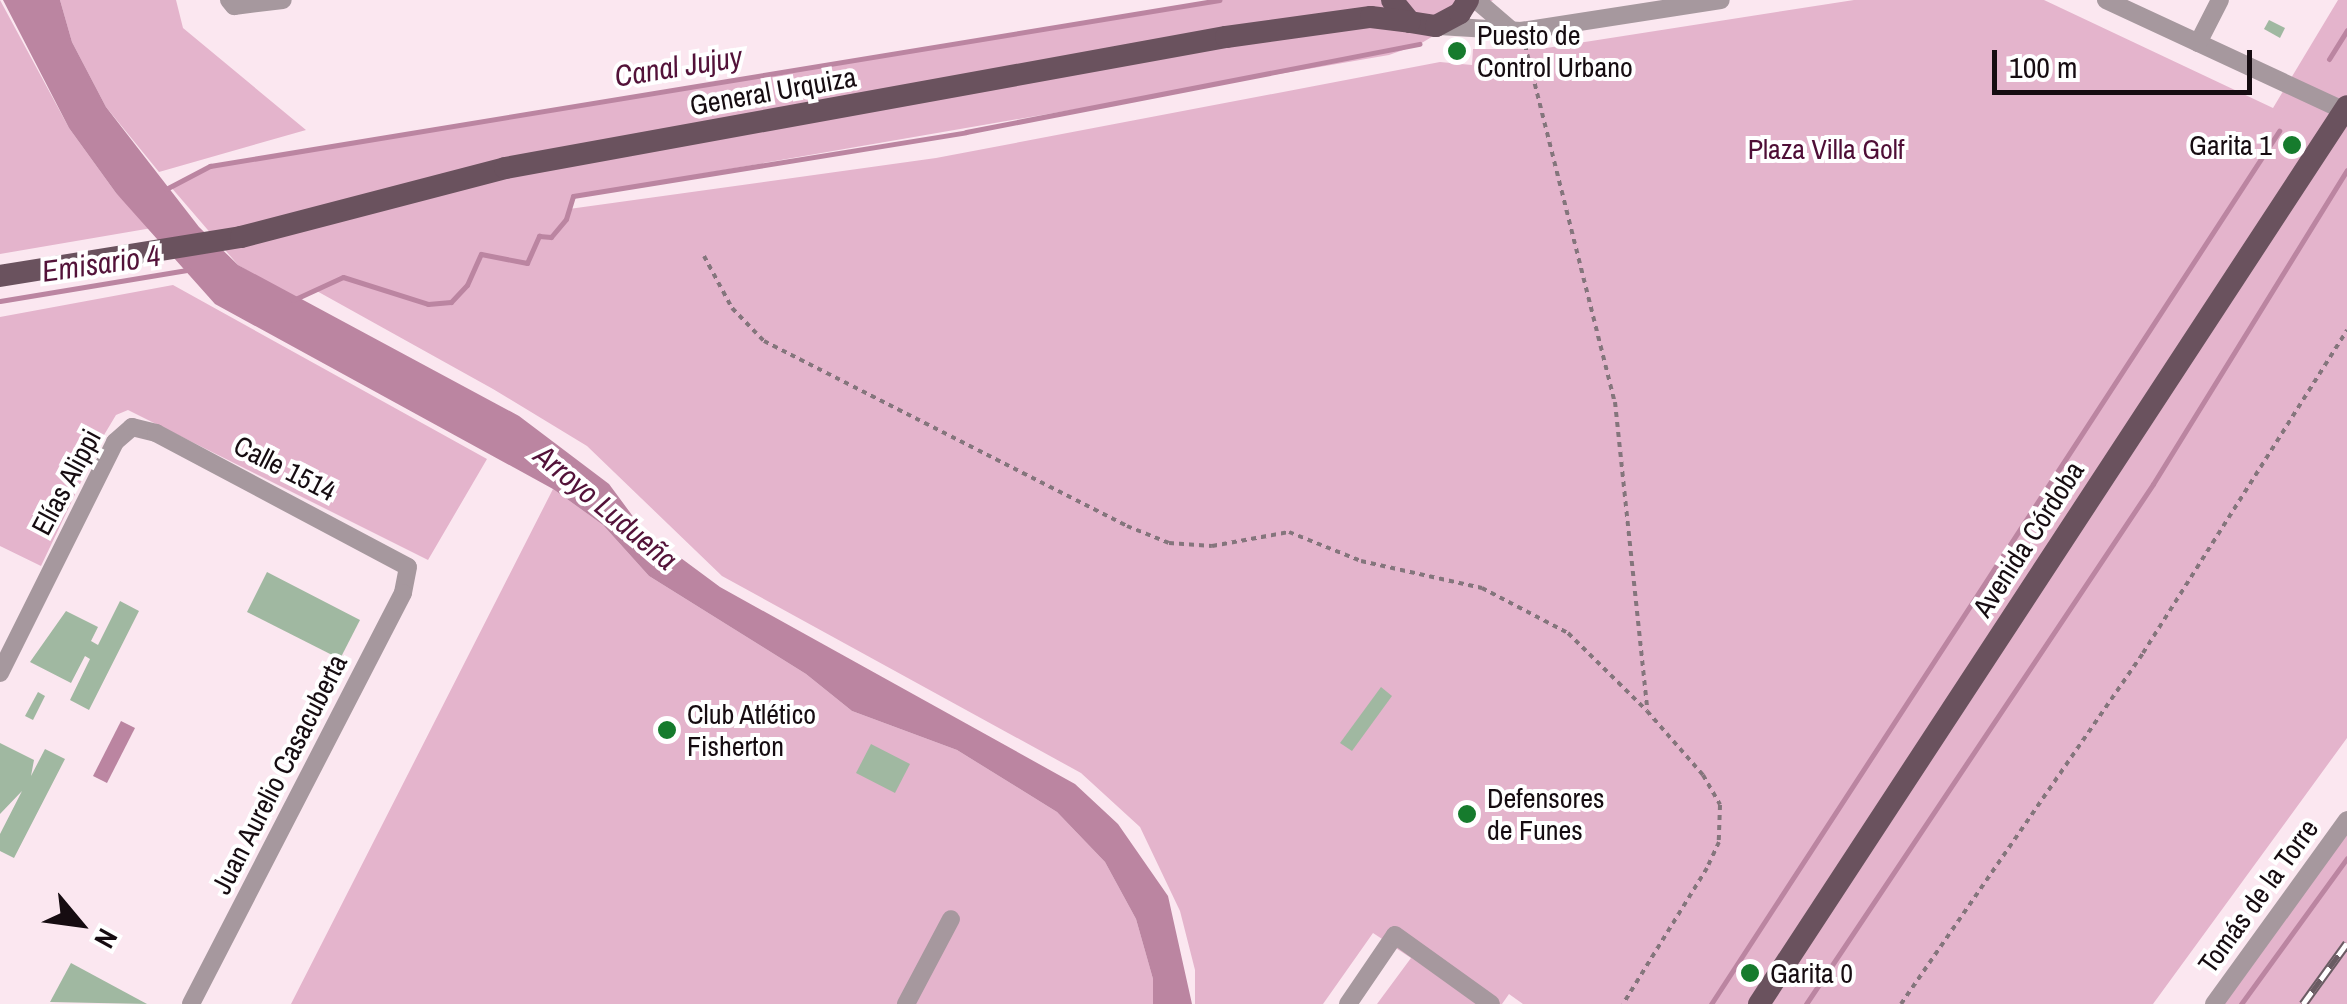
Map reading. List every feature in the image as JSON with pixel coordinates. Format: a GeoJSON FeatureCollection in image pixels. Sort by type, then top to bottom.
{"type":"FeatureCollection","features":[{"type":"Feature","properties":{"kind":"main road","name":"General Urquiza"},"geometry":{"type":"LineString","coordinates":[[1319,22],[1364,0]]}},
{"type":"Feature","properties":{"kind":"main road"},"geometry":{"type":"LineString","coordinates":[[1392,0],[1410,22]]}},
{"type":"Feature","properties":{"kind":"main road"},"geometry":{"type":"LineString","coordinates":[[1436,26],[1460,13],[1468,0]]}},
{"type":"Feature","properties":{"kind":"main road","name":"General Urquiza"},"geometry":{"type":"LineString","coordinates":[[0,276],[241,237],[505,168],[1319,22],[1410,22],[1436,26]]}},
{"type":"Feature","properties":{"kind":"main road","name":"Avenida Córdoba"},"geometry":{"type":"LineString","coordinates":[[1759,1004],[2346,110]]}},
{"type":"Feature","properties":{"kind":"street"},"geometry":{"type":"LineString","coordinates":[[228,0],[234,6],[284,0]]}},
{"type":"Feature","properties":{"kind":"street"},"geometry":{"type":"LineString","coordinates":[[1476,0],[1492,20],[1518,31]]}},
{"type":"Feature","properties":{"kind":"street"},"geometry":{"type":"LineString","coordinates":[[1436,26],[1518,31],[1721,0]]}},
{"type":"Feature","properties":{"kind":"street"},"geometry":{"type":"LineString","coordinates":[[2106,0],[2346,110]]}},
{"type":"Feature","properties":{"kind":"street"},"geometry":{"type":"LineString","coordinates":[[2198,43],[2220,0]]}},
{"type":"Feature","properties":{"kind":"street","name":"Calle 1514"},"geometry":{"type":"LineString","coordinates":[[132,427],[156,433],[408,567]]}},
{"type":"Feature","properties":{"kind":"street","name":"Elías Alippi"},"geometry":{"type":"LineString","coordinates":[[0,673],[115,442],[132,427]]}},
{"type":"Feature","properties":{"kind":"street","name":"Juan Aurelio Casacuberta"},"geometry":{"type":"LineString","coordinates":[[191,1004],[403,593],[408,567]]}},
{"type":"Feature","properties":{"kind":"street","name":"Tomás de la Torre"},"geometry":{"type":"LineString","coordinates":[[2214,1004],[2347,820]]}},
{"type":"Feature","properties":{"kind":"street"},"geometry":{"type":"LineString","coordinates":[[906,1004],[951,919]]}},
{"type":"Feature","properties":{"kind":"street"},"geometry":{"type":"LineString","coordinates":[[1348,1004],[1395,935],[1492,1004]]}},
{"type":"Feature","properties":{"kind":"path"},"geometry":{"type":"LineString","coordinates":[[1518,31],[1615,402],[1647,710]]}},
{"type":"Feature","properties":{"kind":"path"},"geometry":{"type":"LineString","coordinates":[[704,256],[732,308],[764,340],[1128,526],[1169,542],[1212,546],[1289,532],[1361,561],[1482,588],[1568,633],[1647,710],[1704,775],[1720,805],[1718,842],[1623,1004]]}},
{"type":"Feature","properties":{"kind":"path"},"geometry":{"type":"LineString","coordinates":[[1901,1004],[2143,653],[2347,330]]}},
{"type":"Feature","properties":{"kind":"green space"},"geometry":{"type":"Polygon","coordinates":[[[0,0],[69,128],[116,193],[152,228],[0,254],[0,0]]]}},
{"type":"Feature","properties":{"kind":"green space"},"geometry":{"type":"Polygon","coordinates":[[[60,0],[176,0],[183,28],[306,130],[159,172],[106,107],[72,42],[60,0]]]}},
{"type":"Feature","properties":{"kind":"green space","name":"Plaza Villa Golf"},"geometry":{"type":"Polygon","coordinates":[[[1219,0],[1493,0],[1420,44],[1389,55],[573,196],[569,209],[936,158],[1440,62],[1472,65],[1473,49],[1540,49],[1854,0],[2044,0],[2273,108],[2338,0],[2347,0],[2347,738],[2153,1004],[1523,1004],[1509,994],[1502,1004],[1377,1004],[1411,958],[1373,933],[1323,1004],[1195,1004],[1195,970],[1180,911],[1140,827],[1081,773],[722,576],[587,446],[493,389],[315,290],[295,299],[238,265],[170,186],[210,166],[1219,0]]]}},
{"type":"Feature","properties":{"kind":"green space"},"geometry":{"type":"Polygon","coordinates":[[[173,285],[487,459],[428,560],[128,410],[116,415],[101,440],[41,566],[0,546],[0,317],[173,285]]]}},
{"type":"Feature","properties":{"kind":"green space","name":"Club Atlético Fisherton"},"geometry":{"type":"Polygon","coordinates":[[[553,489],[603,525],[649,576],[806,674],[852,711],[957,750],[1057,812],[1105,862],[1136,919],[1153,979],[1153,1004],[291,1004],[553,489]]]}},
{"type":"Feature","properties":{"kind":"green space"},"geometry":{"type":"Polygon","coordinates":[[[2347,820],[2347,1004],[2214,1004],[2347,820]]]}},
{"type":"Feature","properties":{"kind":"water","name":"Arroyo Ludueña"},"geometry":{"type":"Polygon","coordinates":[[[3,0],[60,0],[72,42],[106,107],[199,227],[238,265],[519,416],[609,484],[643,530],[720,587],[1075,784],[1118,824],[1168,896],[1192,1004],[1153,1004],[1153,979],[1136,919],[1105,862],[1057,812],[957,750],[852,711],[806,674],[649,576],[603,525],[553,489],[215,304],[116,193],[69,128],[3,0]]]}},
{"type":"Feature","properties":{"kind":"water"},"geometry":{"type":"Polygon","coordinates":[[[121,721],[135,728],[107,783],[93,776],[121,721]]]}},
{"type":"Feature","properties":{"kind":"building"},"geometry":{"type":"Polygon","coordinates":[[[2269,20],[2285,28],[2280,38],[2264,29],[2269,20]]]}},
{"type":"Feature","properties":{"kind":"building","name":"Puesto de Control Urbano"},"geometry":{"type":"Polygon","coordinates":[[[1464,44],[1465,58],[1451,58],[1450,45],[1464,44]]]}},
{"type":"Feature","properties":{"kind":"building"},"geometry":{"type":"Polygon","coordinates":[[[267,572],[360,620],[340,659],[247,612],[267,572]]]}},
{"type":"Feature","properties":{"kind":"building"},"geometry":{"type":"Polygon","coordinates":[[[120,601],[139,611],[89,710],[70,700],[90,659],[85,656],[71,683],[30,662],[66,611],[98,627],[91,641],[98,645],[120,601]]]}},
{"type":"Feature","properties":{"kind":"building"},"geometry":{"type":"Polygon","coordinates":[[[1381,687],[1392,696],[1352,751],[1340,743],[1381,687]]]}},
{"type":"Feature","properties":{"kind":"building"},"geometry":{"type":"Polygon","coordinates":[[[38,692],[45,696],[33,720],[25,716],[38,692]]]}},
{"type":"Feature","properties":{"kind":"building"},"geometry":{"type":"Polygon","coordinates":[[[0,743],[34,760],[31,776],[45,749],[65,759],[14,858],[0,851],[0,834],[22,791],[0,814],[0,743]]]}},
{"type":"Feature","properties":{"kind":"building"},"geometry":{"type":"Polygon","coordinates":[[[871,744],[910,764],[895,793],[856,773],[871,744]]]}},
{"type":"Feature","properties":{"kind":"building"},"geometry":{"type":"Polygon","coordinates":[[[71,963],[147,1004],[50,1002],[71,963]]]}},
{"type":"Feature","properties":{"kind":"waterway","name":"Canal Jujuy"},"geometry":{"type":"LineString","coordinates":[[166,189],[210,166],[1219,0]]}},
{"type":"Feature","properties":{"kind":"waterway"},"geometry":{"type":"LineString","coordinates":[[2329,59],[2347,30]]}},
{"type":"Feature","properties":{"kind":"waterway"},"geometry":{"type":"LineString","coordinates":[[293,300],[343,277],[428,304],[451,302],[467,285],[481,254],[527,263],[539,236],[551,237],[566,219],[573,196],[966,132],[1420,44]]}},
{"type":"Feature","properties":{"kind":"waterway"},"geometry":{"type":"LineString","coordinates":[[1711,1004],[2279,131]]}},
{"type":"Feature","properties":{"kind":"waterway"},"geometry":{"type":"LineString","coordinates":[[1806,1004],[2153,484],[2347,170]]}},
{"type":"Feature","properties":{"kind":"waterway","name":"Emisario 4"},"geometry":{"type":"LineString","coordinates":[[0,301],[188,270]]}},
{"type":"Feature","properties":{"kind":"waterway"},"geometry":{"type":"LineString","coordinates":[[2241,1004],[2347,858]]}},
{"type":"Feature","properties":{"kind":"railway"},"geometry":{"type":"LineString","coordinates":[[2303,1004],[2347,943]]}},
{"type":"Feature","properties":{"kind":"place","name":"Puesto de Control Urbano"},"geometry":{"type":"Point","coordinates":[1457,51]}},
{"type":"Feature","properties":{"kind":"place","name":"Garita 1"},"geometry":{"type":"Point","coordinates":[2292,145]}},
{"type":"Feature","properties":{"kind":"place","name":"Club Atlético Fisherton"},"geometry":{"type":"Point","coordinates":[667,730]}},
{"type":"Feature","properties":{"kind":"place","name":"Defensores de Funes"},"geometry":{"type":"Point","coordinates":[1467,814]}},
{"type":"Feature","properties":{"kind":"place","name":"Garita 0"},"geometry":{"type":"Point","coordinates":[1750,973]}}]}
